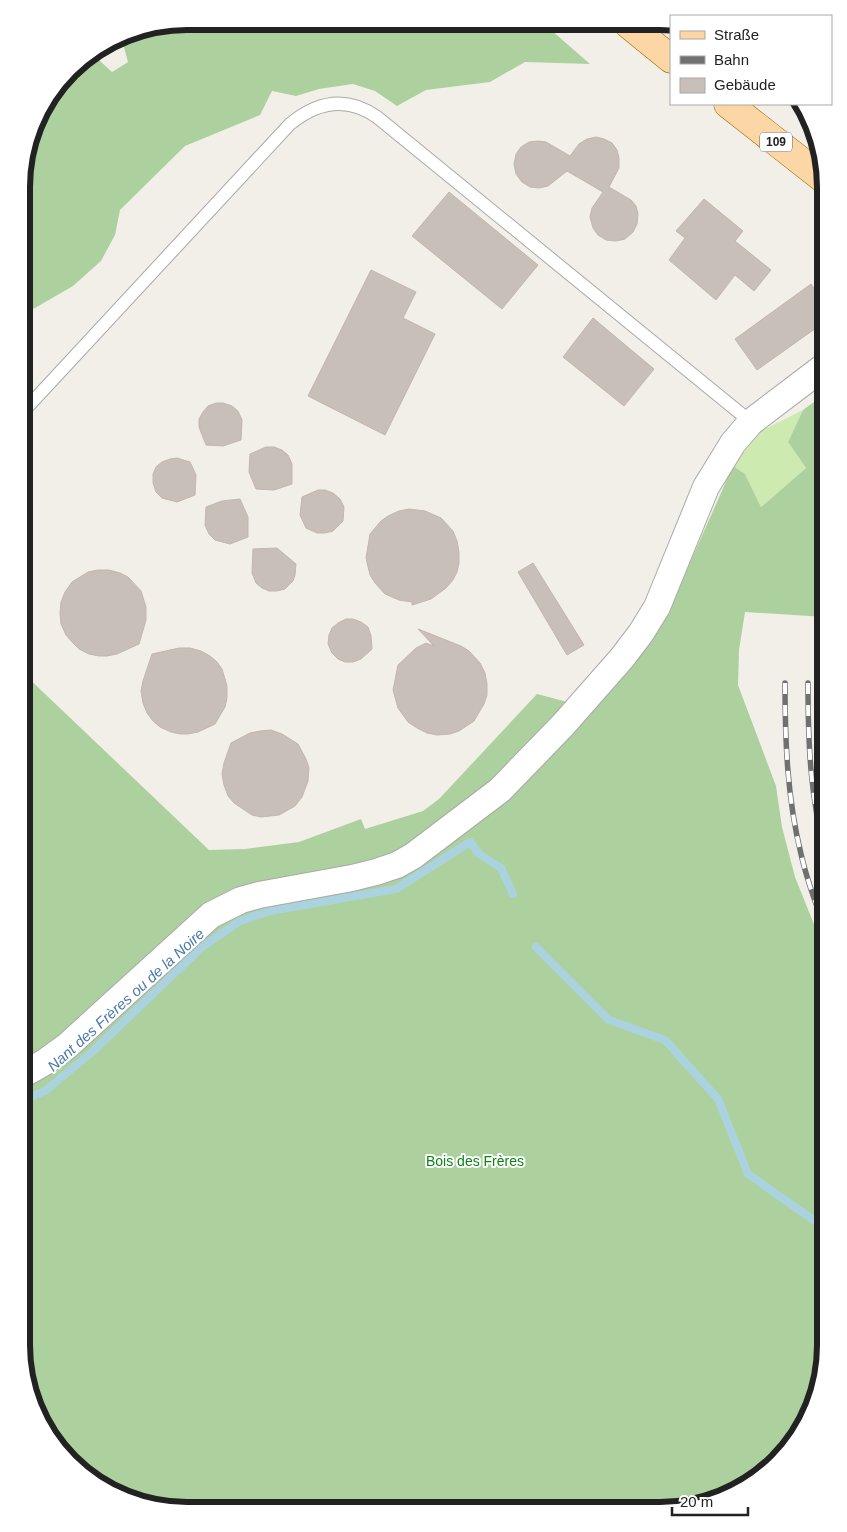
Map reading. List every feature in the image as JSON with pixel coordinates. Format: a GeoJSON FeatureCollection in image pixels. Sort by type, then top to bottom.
{"type":"FeatureCollection","features":[{"type":"Feature","properties":{"kind":"main road"},"geometry":{"type":"LineString","coordinates":[[635,30],[670,58]]}},
{"type":"Feature","properties":{"kind":"main road","name":"109"},"geometry":{"type":"LineString","coordinates":[[729,105],[817,174]]}},
{"type":"Feature","properties":{"kind":"street"},"geometry":{"type":"LineString","coordinates":[[30,1071],[46,1062],[67,1046],[212,915],[241,900],[352,878],[397,865],[413,856],[500,790],[563,724],[622,658],[641,633],[657,607],[706,487],[733,444],[751,422],[817,372]]}},
{"type":"Feature","properties":{"kind":"lane"},"geometry":{"type":"LineString","coordinates":[[30,404],[290,124],[311,109],[327,104],[342,104],[368,110],[751,422]]}},
{"type":"Feature","properties":{"kind":"green space"},"geometry":{"type":"Polygon","coordinates":[[[177,30],[551,30],[590,64],[525,62],[490,82],[426,90],[397,106],[375,91],[353,84],[319,89],[296,96],[272,91],[260,115],[185,146],[120,210],[115,235],[101,261],[73,286],[30,310],[30,187],[31,167],[38,137],[51,109],[76,76],[84,69],[99,60],[112,72],[128,62],[123,44],[147,35],[177,30]]]}},
{"type":"Feature","properties":{"kind":"green space","name":"Bois des Frères"},"geometry":{"type":"Polygon","coordinates":[[[817,400],[817,616],[745,612],[739,650],[738,685],[776,786],[782,827],[795,877],[817,932],[817,1355],[812,1385],[796,1423],[771,1456],[747,1475],[729,1486],[710,1494],[670,1502],[187,1502],[147,1497],[109,1481],[76,1456],[57,1432],[46,1414],[38,1395],[31,1365],[30,680],[209,850],[245,849],[299,842],[361,819],[365,829],[423,811],[439,799],[537,694],[594,709],[672,603],[733,466],[745,474],[761,507],[806,468],[788,442],[803,410],[817,400]]]}},
{"type":"Feature","properties":{"kind":"green space"},"geometry":{"type":"Polygon","coordinates":[[[803,410],[788,442],[806,468],[761,507],[745,474],[733,466],[761,431],[803,410]]]}},
{"type":"Feature","properties":{"kind":"building"},"geometry":{"type":"Polygon","coordinates":[[[596,137],[612,143],[617,150],[619,168],[609,187],[631,200],[636,206],[638,214],[637,224],[633,232],[625,239],[616,241],[606,240],[598,235],[593,228],[590,217],[592,208],[603,192],[567,171],[548,186],[539,188],[530,187],[522,182],[516,174],[514,164],[516,154],[521,147],[529,142],[546,142],[570,156],[579,144],[587,139],[596,137]]]}},
{"type":"Feature","properties":{"kind":"building"},"geometry":{"type":"Polygon","coordinates":[[[449,192],[538,265],[502,309],[412,236],[449,192]]]}},
{"type":"Feature","properties":{"kind":"building"},"geometry":{"type":"Polygon","coordinates":[[[704,199],[743,231],[735,241],[771,270],[754,291],[735,275],[716,300],[669,260],[685,238],[676,231],[704,199]]]}},
{"type":"Feature","properties":{"kind":"building"},"geometry":{"type":"Polygon","coordinates":[[[371,270],[416,292],[403,318],[435,334],[385,435],[308,396],[371,270]]]}},
{"type":"Feature","properties":{"kind":"building"},"geometry":{"type":"Polygon","coordinates":[[[811,284],[817,292],[817,327],[757,370],[735,339],[811,284]]]}},
{"type":"Feature","properties":{"kind":"building"},"geometry":{"type":"Polygon","coordinates":[[[593,318],[654,369],[624,406],[563,357],[593,318]]]}},
{"type":"Feature","properties":{"kind":"building"},"geometry":{"type":"Polygon","coordinates":[[[216,403],[232,406],[238,411],[242,420],[241,440],[223,446],[206,445],[199,427],[199,419],[208,406],[216,403]]]}},
{"type":"Feature","properties":{"kind":"building"},"geometry":{"type":"Polygon","coordinates":[[[266,447],[274,447],[288,455],[292,464],[292,484],[274,490],[256,489],[249,472],[250,454],[266,447]]]}},
{"type":"Feature","properties":{"kind":"building"},"geometry":{"type":"Polygon","coordinates":[[[177,458],[190,462],[196,475],[195,495],[177,502],[162,498],[156,492],[153,474],[156,467],[162,462],[177,458]]]}},
{"type":"Feature","properties":{"kind":"building"},"geometry":{"type":"Polygon","coordinates":[[[318,490],[333,493],[340,499],[344,507],[343,521],[333,531],[317,533],[306,528],[300,515],[302,497],[318,490]]]}},
{"type":"Feature","properties":{"kind":"building"},"geometry":{"type":"Polygon","coordinates":[[[240,499],[248,517],[248,537],[230,544],[215,540],[209,534],[205,525],[206,507],[222,501],[240,499]]]}},
{"type":"Feature","properties":{"kind":"building"},"geometry":{"type":"Polygon","coordinates":[[[409,509],[425,511],[441,518],[453,531],[459,552],[457,572],[446,588],[431,599],[412,605],[412,602],[399,600],[385,594],[370,575],[366,558],[370,534],[381,521],[399,511],[409,509]]]}},
{"type":"Feature","properties":{"kind":"building"},"geometry":{"type":"Polygon","coordinates":[[[277,548],[296,564],[295,575],[293,581],[285,589],[269,591],[256,583],[252,573],[253,549],[277,548]]]}},
{"type":"Feature","properties":{"kind":"building"},"geometry":{"type":"Polygon","coordinates":[[[533,563],[584,645],[567,655],[518,572],[533,563]]]}},
{"type":"Feature","properties":{"kind":"building"},"geometry":{"type":"Polygon","coordinates":[[[109,570],[128,577],[141,591],[146,607],[146,620],[139,644],[117,654],[107,656],[89,654],[79,649],[66,635],[61,624],[61,602],[65,592],[72,582],[88,572],[109,570]]]}},
{"type":"Feature","properties":{"kind":"building"},"geometry":{"type":"Polygon","coordinates":[[[346,619],[361,622],[368,627],[371,636],[372,649],[361,659],[353,662],[345,662],[338,659],[332,653],[328,644],[332,628],[346,619]]]}},
{"type":"Feature","properties":{"kind":"building"},"geometry":{"type":"Polygon","coordinates":[[[418,629],[469,651],[480,663],[485,673],[487,695],[484,704],[474,721],[459,731],[437,735],[427,733],[408,722],[398,708],[393,690],[398,665],[416,648],[426,643],[434,646],[418,629]]]}},
{"type":"Feature","properties":{"kind":"building"},"geometry":{"type":"Polygon","coordinates":[[[179,648],[190,648],[210,656],[222,669],[227,686],[225,707],[215,724],[198,732],[188,734],[171,732],[153,721],[143,703],[141,691],[152,654],[179,648]]]}},
{"type":"Feature","properties":{"kind":"building"},"geometry":{"type":"Polygon","coordinates":[[[271,730],[282,734],[298,744],[309,768],[308,781],[302,797],[295,806],[279,815],[261,817],[252,815],[234,803],[228,796],[222,774],[231,743],[250,733],[271,730]]]}},
{"type":"Feature","properties":{"kind":"waterway","name":"Nant des Frères ou de la Noire"},"geometry":{"type":"LineString","coordinates":[[30,1097],[45,1091],[93,1051],[202,947],[240,921],[270,911],[396,889],[470,842],[479,854],[501,868],[513,894]]}},
{"type":"Feature","properties":{"kind":"waterway"},"geometry":{"type":"LineString","coordinates":[[536,947],[609,1020],[665,1040],[718,1099],[748,1174],[817,1222]]}},
{"type":"Feature","properties":{"kind":"railway"},"geometry":{"type":"LineString","coordinates":[[785,683],[786,747],[796,833],[817,907]]}},
{"type":"Feature","properties":{"kind":"railway"},"geometry":{"type":"LineString","coordinates":[[808,683],[811,770],[817,817]]}}]}
